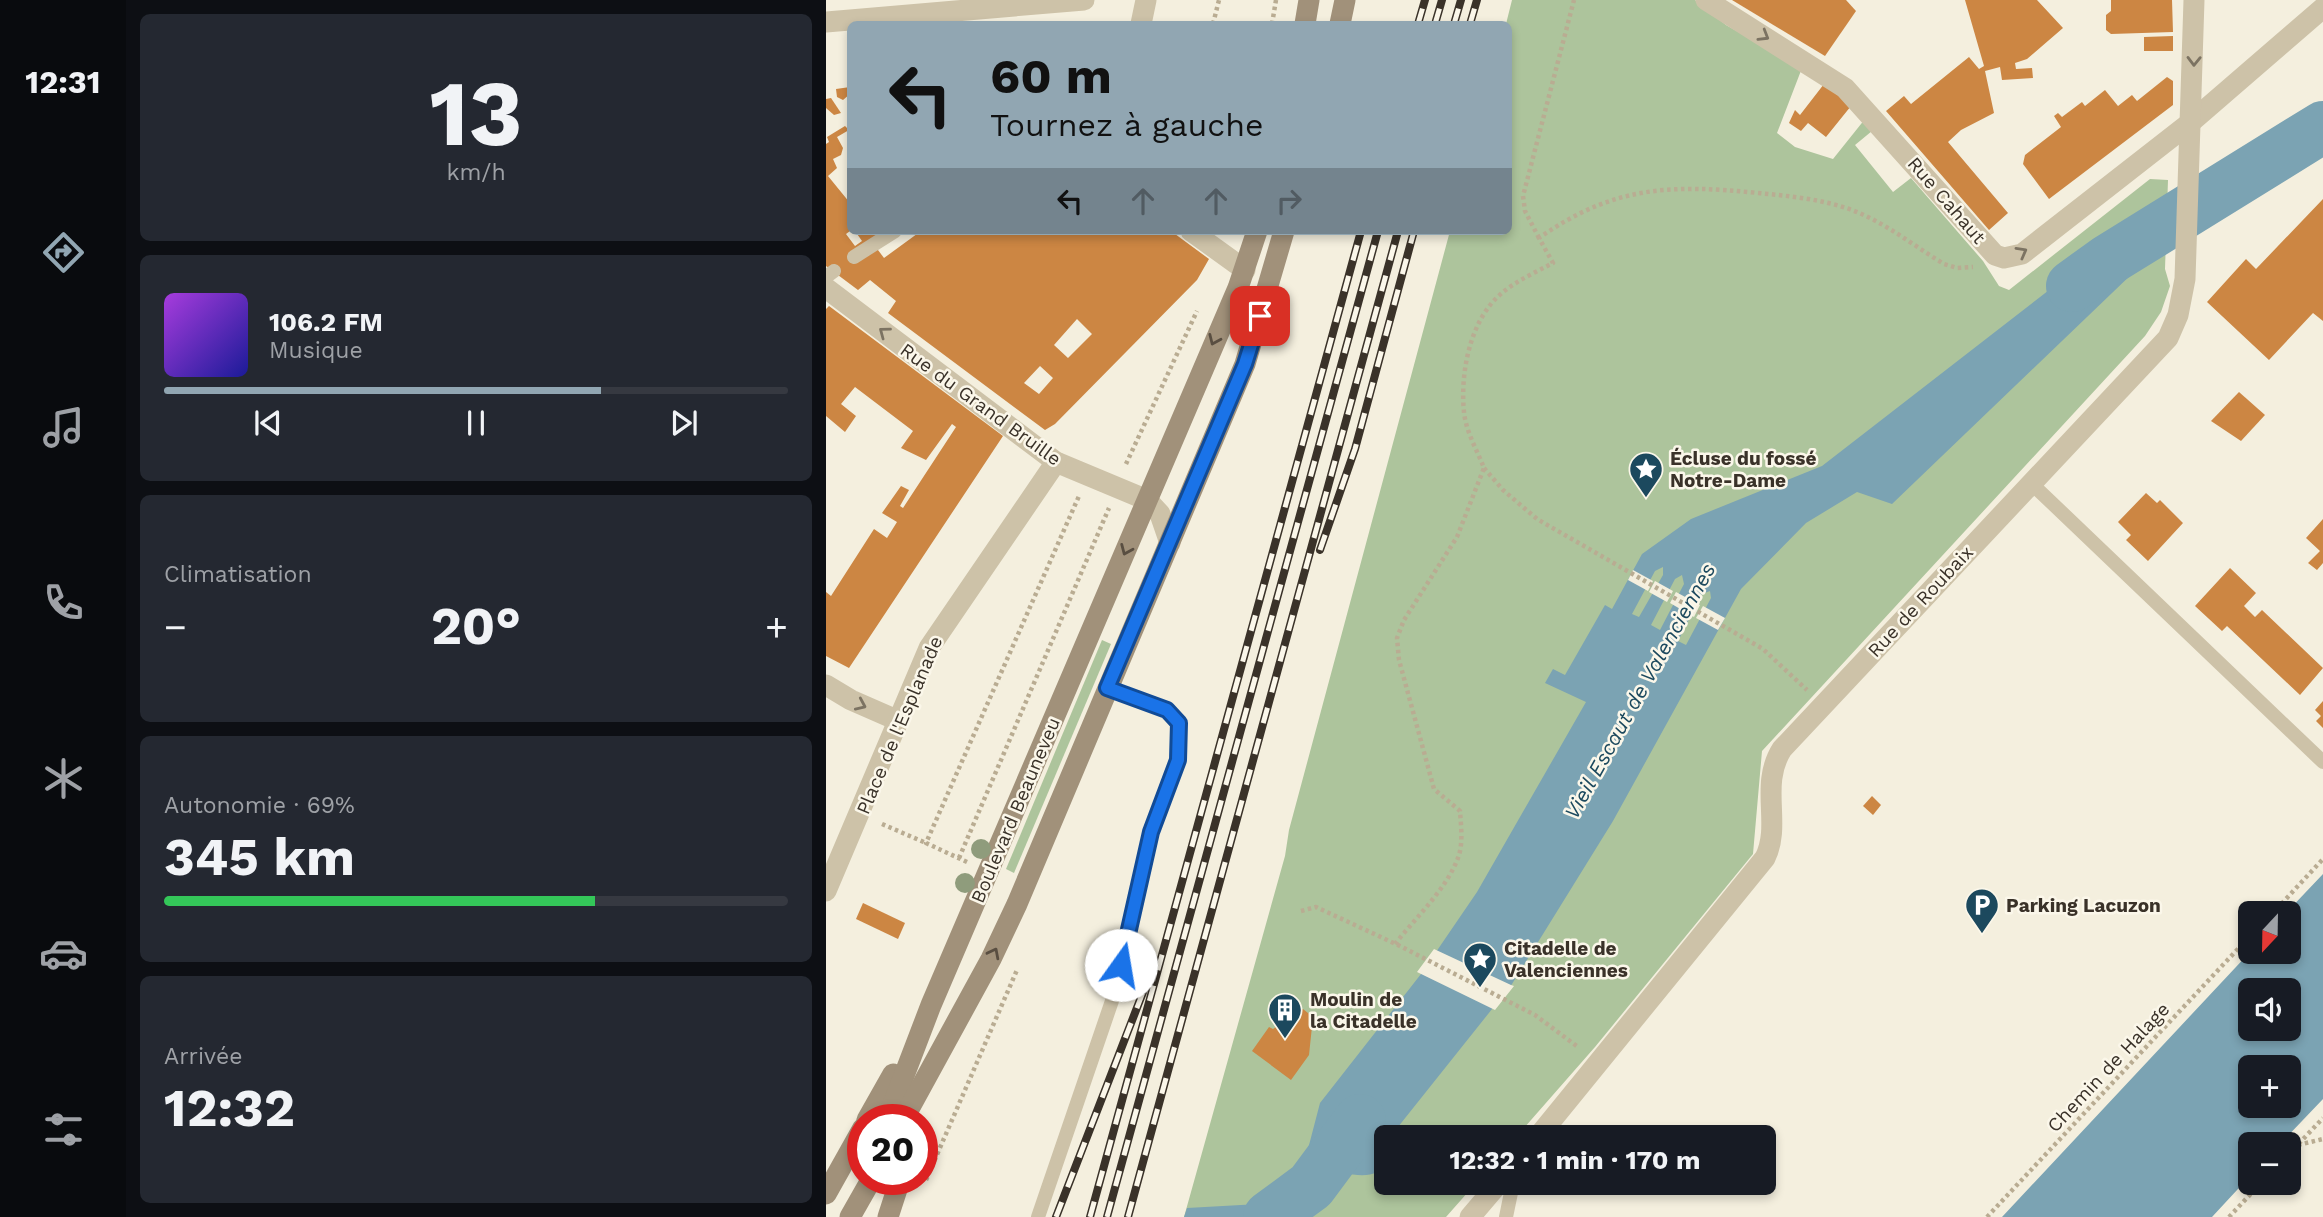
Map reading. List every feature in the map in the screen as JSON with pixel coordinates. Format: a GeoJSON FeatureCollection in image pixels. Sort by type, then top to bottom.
{"type":"FeatureCollection","features":[{"type":"Feature","properties":{"kind":"main road"},"geometry":{"type":"LineString","coordinates":[[1306,21],[1309,0]]}},
{"type":"Feature","properties":{"kind":"main road"},"geometry":{"type":"LineString","coordinates":[[1341,21],[1345,0]]}},
{"type":"Feature","properties":{"kind":"main road","name":"Boulevard Beauneveu"},"geometry":{"type":"LineString","coordinates":[[893,1104],[931,1005],[1245,270],[1255,235]]}},
{"type":"Feature","properties":{"kind":"main road","name":"Boulevard Beauneveu"},"geometry":{"type":"LineString","coordinates":[[912,1104],[1006,929],[1245,364],[1283,235]]}},
{"type":"Feature","properties":{"kind":"main road"},"geometry":{"type":"LineString","coordinates":[[876,1104],[931,1005]]}},
{"type":"Feature","properties":{"kind":"main road"},"geometry":{"type":"LineString","coordinates":[[927,1104],[962,1013]]}},
{"type":"Feature","properties":{"kind":"main road"},"geometry":{"type":"LineString","coordinates":[[826,1194],[847,1157]]}},
{"type":"Feature","properties":{"kind":"main road"},"geometry":{"type":"LineString","coordinates":[[850,1217],[858,1195]]}},
{"type":"Feature","properties":{"kind":"main road"},"geometry":{"type":"LineString","coordinates":[[850,1217],[862,1195]]}},
{"type":"Feature","properties":{"kind":"main road"},"geometry":{"type":"LineString","coordinates":[[887,1217],[895,1195]]}},
{"type":"Feature","properties":{"kind":"street"},"geometry":{"type":"LineString","coordinates":[[826,22],[983,5],[1084,0]]}},
{"type":"Feature","properties":{"kind":"street"},"geometry":{"type":"LineString","coordinates":[[1142,21],[1146,0]]}},
{"type":"Feature","properties":{"kind":"street","name":"Rue Cahaut"},"geometry":{"type":"LineString","coordinates":[[1706,0],[1845,88],[1995,255],[2004,258],[2022,254],[2192,122],[2323,8]]}},
{"type":"Feature","properties":{"kind":"street","name":"Rue de Roubaix"},"geometry":{"type":"LineString","coordinates":[[1548,1125],[1765,858],[1770,836],[1771,769],[1782,748],[2168,338],[2178,315],[2185,279],[2194,0]]}},
{"type":"Feature","properties":{"kind":"street"},"geometry":{"type":"LineString","coordinates":[[1197,235],[1245,270]]}},
{"type":"Feature","properties":{"kind":"street","name":"Rue du Grand Bruille"},"geometry":{"type":"LineString","coordinates":[[828,284],[1056,462],[1147,500]]}},
{"type":"Feature","properties":{"kind":"street","name":"Place de l'Esplanade"},"geometry":{"type":"LineString","coordinates":[[826,891],[923,662],[944,621],[1056,462]]}},
{"type":"Feature","properties":{"kind":"street"},"geometry":{"type":"LineString","coordinates":[[1147,500],[1160,514],[1170,543]]}},
{"type":"Feature","properties":{"kind":"street"},"geometry":{"type":"LineString","coordinates":[[826,685],[863,706],[899,721]]}},
{"type":"Feature","properties":{"kind":"street"},"geometry":{"type":"LineString","coordinates":[[1470,1217],[1489,1195]]}},
{"type":"Feature","properties":{"kind":"lane"},"geometry":{"type":"LineString","coordinates":[[854,257],[888,235]]}},
{"type":"Feature","properties":{"kind":"lane"},"geometry":{"type":"LineString","coordinates":[[2031,483],[2323,762]]}},
{"type":"Feature","properties":{"kind":"lane"},"geometry":{"type":"LineString","coordinates":[[1039,1216],[1115,992],[1151,832],[1178,760],[1179,723],[1167,710],[1107,688]]}},
{"type":"Feature","properties":{"kind":"lane"},"geometry":{"type":"LineString","coordinates":[[1506,1217],[1511,1195]]}},
{"type":"Feature","properties":{"kind":"path"},"geometry":{"type":"LineString","coordinates":[[1214,21],[1219,0]]}},
{"type":"Feature","properties":{"kind":"path"},"geometry":{"type":"LineString","coordinates":[[1272,21],[1276,0]]}},
{"type":"Feature","properties":{"kind":"path"},"geometry":{"type":"LineString","coordinates":[[1574,0],[1523,196],[1525,211],[1553,263],[1503,292],[1490,304],[1471,345],[1465,369],[1464,414],[1484,468],[1503,490],[1537,519],[1630,575],[1763,649],[1823,705]]}},
{"type":"Feature","properties":{"kind":"path"},"geometry":{"type":"LineString","coordinates":[[1539,238],[1568,218],[1622,195],[1647,189],[1700,187],[1827,202],[1875,220],[1937,260],[1957,268],[1970,268],[1995,255]]}},
{"type":"Feature","properties":{"kind":"path"},"geometry":{"type":"LineString","coordinates":[[1126,464],[1197,311]]}},
{"type":"Feature","properties":{"kind":"path"},"geometry":{"type":"LineString","coordinates":[[1396,945],[1447,878],[1459,854],[1461,834],[1460,811],[1434,789],[1399,660],[1397,638],[1404,620],[1457,537],[1484,468]]}},
{"type":"Feature","properties":{"kind":"path"},"geometry":{"type":"LineString","coordinates":[[926,844],[1088,476]]}},
{"type":"Feature","properties":{"kind":"path"},"geometry":{"type":"LineString","coordinates":[[860,814],[959,858],[1103,522]]}},
{"type":"Feature","properties":{"kind":"path"},"geometry":{"type":"LineString","coordinates":[[2284,901],[2323,859]]}},
{"type":"Feature","properties":{"kind":"path"},"geometry":{"type":"LineString","coordinates":[[1301,911],[1316,907],[1396,945],[1535,1015],[1573,1042]]}},
{"type":"Feature","properties":{"kind":"path","name":"Chemin de Halage"},"geometry":{"type":"LineString","coordinates":[[1987,1217],[2238,949]]}},
{"type":"Feature","properties":{"kind":"path"},"geometry":{"type":"LineString","coordinates":[[938,1152],[1022,958]]}},
{"type":"Feature","properties":{"kind":"path"},"geometry":{"type":"LineString","coordinates":[[2301,1141],[2323,1118]]}},
{"type":"Feature","properties":{"kind":"path"},"geometry":{"type":"LineString","coordinates":[[2301,1144],[2323,1139]]}},
{"type":"Feature","properties":{"kind":"path"},"geometry":{"type":"LineString","coordinates":[[2229,1217],[2250,1195]]}},
{"type":"Feature","properties":{"kind":"green space"},"geometry":{"type":"Polygon","coordinates":[[[1512,0],[1695,0],[1726,25],[1802,68],[1777,133],[1795,147],[1833,159],[1865,119],[1872,131],[1855,145],[1893,192],[1911,178],[1983,261],[1999,286],[2009,290],[2150,179],[2168,180],[2165,269],[2170,286],[2161,312],[2145,336],[1762,751],[1753,854],[1595,1047],[1527,1125],[1374,1125],[1374,1195],[1465,1195],[1446,1217],[1184,1217],[1285,856],[1289,830],[1449,235],[1512,235],[1512,21],[1507,21],[1512,0]]]}},
{"type":"Feature","properties":{"kind":"green space"},"geometry":{"type":"Polygon","coordinates":[[[1102,640],[1111,644],[1014,873],[1006,869],[1102,640]]]}},
{"type":"Feature","properties":{"kind":"water"},"geometry":{"type":"Polygon","coordinates":[[[2166,231],[2166,241],[2147,249],[2136,270],[1892,504],[1857,492],[1806,523],[1741,589],[1613,821],[1512,984],[1400,1125],[1374,1125],[1374,1174],[1360,1175],[1328,1167],[1306,1189],[1314,1196],[1286,1217],[1184,1217],[1187,1208],[1259,1204],[1285,1177],[1298,1183],[1319,1159],[1308,1149],[1320,1103],[1421,974],[1477,892],[1586,702],[1545,683],[1553,669],[1565,675],[1605,605],[1612,609],[1642,554],[1691,519],[1822,466],[2093,256],[2142,242],[2166,231]],[[1663,567],[1655,571],[1632,614],[1639,617],[1663,575],[1663,567]],[[1682,575],[1675,579],[1651,625],[1660,630],[1684,584],[1682,575]],[[1710,591],[1702,594],[1678,641],[1686,645],[1711,598],[1710,591]]]}},
{"type":"Feature","properties":{"kind":"water"},"geometry":{"type":"Polygon","coordinates":[[[2323,874],[2323,1099],[2291,1132],[2238,1132],[2238,1189],[2212,1217],[2002,1217],[2239,964],[2301,964],[2301,901],[2297,901],[2323,874]]]}},
{"type":"Feature","properties":{"kind":"pier"},"geometry":{"type":"Polygon","coordinates":[[[1633,570],[1653,581],[1648,591],[1628,580],[1633,570]]]}},
{"type":"Feature","properties":{"kind":"pier"},"geometry":{"type":"Polygon","coordinates":[[[1655,581],[1673,591],[1667,602],[1649,592],[1655,581]]]}},
{"type":"Feature","properties":{"kind":"pier"},"geometry":{"type":"Polygon","coordinates":[[[1676,592],[1700,605],[1694,617],[1670,603],[1676,592]]]}},
{"type":"Feature","properties":{"kind":"pier"},"geometry":{"type":"Polygon","coordinates":[[[1703,606],[1725,618],[1718,630],[1696,618],[1703,606]]]}},
{"type":"Feature","properties":{"kind":"pier"},"geometry":{"type":"Polygon","coordinates":[[[1434,949],[1514,986],[1495,1010],[1417,972],[1434,949]]]}},
{"type":"Feature","properties":{"kind":"building"},"geometry":{"type":"Polygon","coordinates":[[[1732,0],[1846,0],[1856,11],[1825,56],[1732,0]]]}},
{"type":"Feature","properties":{"kind":"building"},"geometry":{"type":"Polygon","coordinates":[[[1965,0],[2037,0],[2063,28],[2027,59],[2015,63],[2016,69],[2032,68],[2033,78],[2002,80],[2000,67],[1985,71],[1994,113],[1961,130],[1948,142],[2008,213],[1989,230],[1886,111],[1904,96],[1911,104],[1969,57],[1979,69],[1984,66],[1965,0]]]}},
{"type":"Feature","properties":{"kind":"building"},"geometry":{"type":"Polygon","coordinates":[[[2111,0],[2172,0],[2173,32],[2111,34],[2106,30],[2106,15],[2111,11],[2111,0]]]}},
{"type":"Feature","properties":{"kind":"building"},"geometry":{"type":"Polygon","coordinates":[[[2173,36],[2173,51],[2144,51],[2144,37],[2173,36]]]}},
{"type":"Feature","properties":{"kind":"building"},"geometry":{"type":"Polygon","coordinates":[[[2167,77],[2173,81],[2173,105],[2049,199],[2023,164],[2025,155],[2061,127],[2054,116],[2058,113],[2062,117],[2082,102],[2085,106],[2105,90],[2118,106],[2132,95],[2137,101],[2167,77]]]}},
{"type":"Feature","properties":{"kind":"building"},"geometry":{"type":"Polygon","coordinates":[[[1824,84],[1851,106],[1826,137],[1808,123],[1801,131],[1789,123],[1795,110],[1800,115],[1824,84]]]}},
{"type":"Feature","properties":{"kind":"building"},"geometry":{"type":"Polygon","coordinates":[[[847,87],[847,97],[843,100],[837,97],[836,89],[847,87]]]}},
{"type":"Feature","properties":{"kind":"building"},"geometry":{"type":"Polygon","coordinates":[[[831,98],[841,113],[834,115],[826,108],[826,99],[831,98]]]}},
{"type":"Feature","properties":{"kind":"building"},"geometry":{"type":"Polygon","coordinates":[[[845,126],[847,128],[847,131],[837,137],[843,148],[841,155],[833,159],[837,168],[828,176],[847,199],[846,234],[855,246],[862,241],[858,235],[880,235],[875,246],[884,258],[916,235],[1176,235],[1209,259],[1197,280],[1055,424],[1045,430],[888,313],[896,301],[870,280],[858,290],[826,266],[826,144],[829,142],[827,137],[845,126]],[[1077,319],[1054,345],[1068,358],[1092,334],[1077,319]],[[1040,366],[1024,383],[1039,394],[1053,378],[1040,366]]]}},
{"type":"Feature","properties":{"kind":"building"},"geometry":{"type":"Polygon","coordinates":[[[2323,199],[2323,321],[2313,313],[2269,360],[2207,302],[2246,259],[2256,269],[2323,199]]]}},
{"type":"Feature","properties":{"kind":"building"},"geometry":{"type":"Polygon","coordinates":[[[829,306],[1003,436],[849,668],[826,656],[826,592],[831,596],[874,529],[887,538],[897,522],[882,513],[901,486],[909,490],[900,506],[903,508],[956,427],[952,424],[926,460],[901,448],[913,431],[855,387],[841,404],[856,416],[845,432],[826,416],[826,309],[829,306]]]}},
{"type":"Feature","properties":{"kind":"building"},"geometry":{"type":"Polygon","coordinates":[[[2239,392],[2265,415],[2241,441],[2211,421],[2239,392]]]}},
{"type":"Feature","properties":{"kind":"building"},"geometry":{"type":"Polygon","coordinates":[[[2146,493],[2157,503],[2160,500],[2183,523],[2148,561],[2126,540],[2131,535],[2118,522],[2146,493]]]}},
{"type":"Feature","properties":{"kind":"building"},"geometry":{"type":"Polygon","coordinates":[[[2323,519],[2323,563],[2317,570],[2308,563],[2320,551],[2306,538],[2323,519]]]}},
{"type":"Feature","properties":{"kind":"building"},"geometry":{"type":"Polygon","coordinates":[[[2230,568],[2256,593],[2244,606],[2255,617],[2262,610],[2323,668],[2300,695],[2227,626],[2222,631],[2195,606],[2230,568]]]}},
{"type":"Feature","properties":{"kind":"building"},"geometry":{"type":"Polygon","coordinates":[[[2323,701],[2323,728],[2316,721],[2321,716],[2315,710],[2323,701]]]}},
{"type":"Feature","properties":{"kind":"building"},"geometry":{"type":"Polygon","coordinates":[[[1872,796],[1881,805],[1873,815],[1863,806],[1872,796]]]}},
{"type":"Feature","properties":{"kind":"building"},"geometry":{"type":"Polygon","coordinates":[[[863,903],[905,923],[898,939],[856,919],[863,903]]]}},
{"type":"Feature","properties":{"kind":"building","name":"Moulin de la Citadelle"},"geometry":{"type":"Polygon","coordinates":[[[1303,1009],[1313,1017],[1309,1055],[1291,1080],[1252,1051],[1269,1027],[1273,1029],[1303,1009]]]}},
{"type":"Feature","properties":{"kind":"waterway","name":"Vieil Escaut de Valenciennes"},"geometry":{"type":"LineString","coordinates":[[2072,286],[2108,260],[2323,127]]}},
{"type":"Feature","properties":{"kind":"waterway","name":"Vieil Escaut de Valenciennes"},"geometry":{"type":"LineString","coordinates":[[1269,1217],[1311,1186],[1360,1120]]}},
{"type":"Feature","properties":{"kind":"railway"},"geometry":{"type":"LineString","coordinates":[[1419,21],[1425,0]]}},
{"type":"Feature","properties":{"kind":"railway"},"geometry":{"type":"LineString","coordinates":[[1436,21],[1442,0]]}},
{"type":"Feature","properties":{"kind":"railway"},"geometry":{"type":"LineString","coordinates":[[1455,21],[1461,0]]}},
{"type":"Feature","properties":{"kind":"railway"},"geometry":{"type":"LineString","coordinates":[[1471,21],[1477,0]]}},
{"type":"Feature","properties":{"kind":"railway"},"geometry":{"type":"LineString","coordinates":[[1090,1217],[1360,235]]}},
{"type":"Feature","properties":{"kind":"railway"},"geometry":{"type":"LineString","coordinates":[[1107,1217],[1377,235]]}},
{"type":"Feature","properties":{"kind":"railway"},"geometry":{"type":"LineString","coordinates":[[1128,1217],[1397,235]]}},
{"type":"Feature","properties":{"kind":"railway"},"geometry":{"type":"LineString","coordinates":[[1320,550],[1355,449],[1413,235]]}},
{"type":"Feature","properties":{"kind":"railway"},"geometry":{"type":"LineString","coordinates":[[1056,1217],[1145,987]]}},
{"type":"Feature","properties":{"kind":"place","name":"Écluse du fossé Notre-Dame"},"geometry":{"type":"Point","coordinates":[1646,499]}},
{"type":"Feature","properties":{"kind":"place","name":"Parking Lacuzon"},"geometry":{"type":"Point","coordinates":[1982,935]}},
{"type":"Feature","properties":{"kind":"place","name":"Citadelle de Valenciennes"},"geometry":{"type":"Point","coordinates":[1480,989]}},
{"type":"Feature","properties":{"kind":"place","name":"Moulin de la Citadelle"},"geometry":{"type":"Point","coordinates":[1285,1040]}},
{"type":"Feature","properties":{"kind":"route"},"geometry":{"type":"LineString","coordinates":[[1121,965],[1151,832],[1178,760],[1179,723],[1167,710],[1107,688],[1245,364],[1260,316]]}}]}
